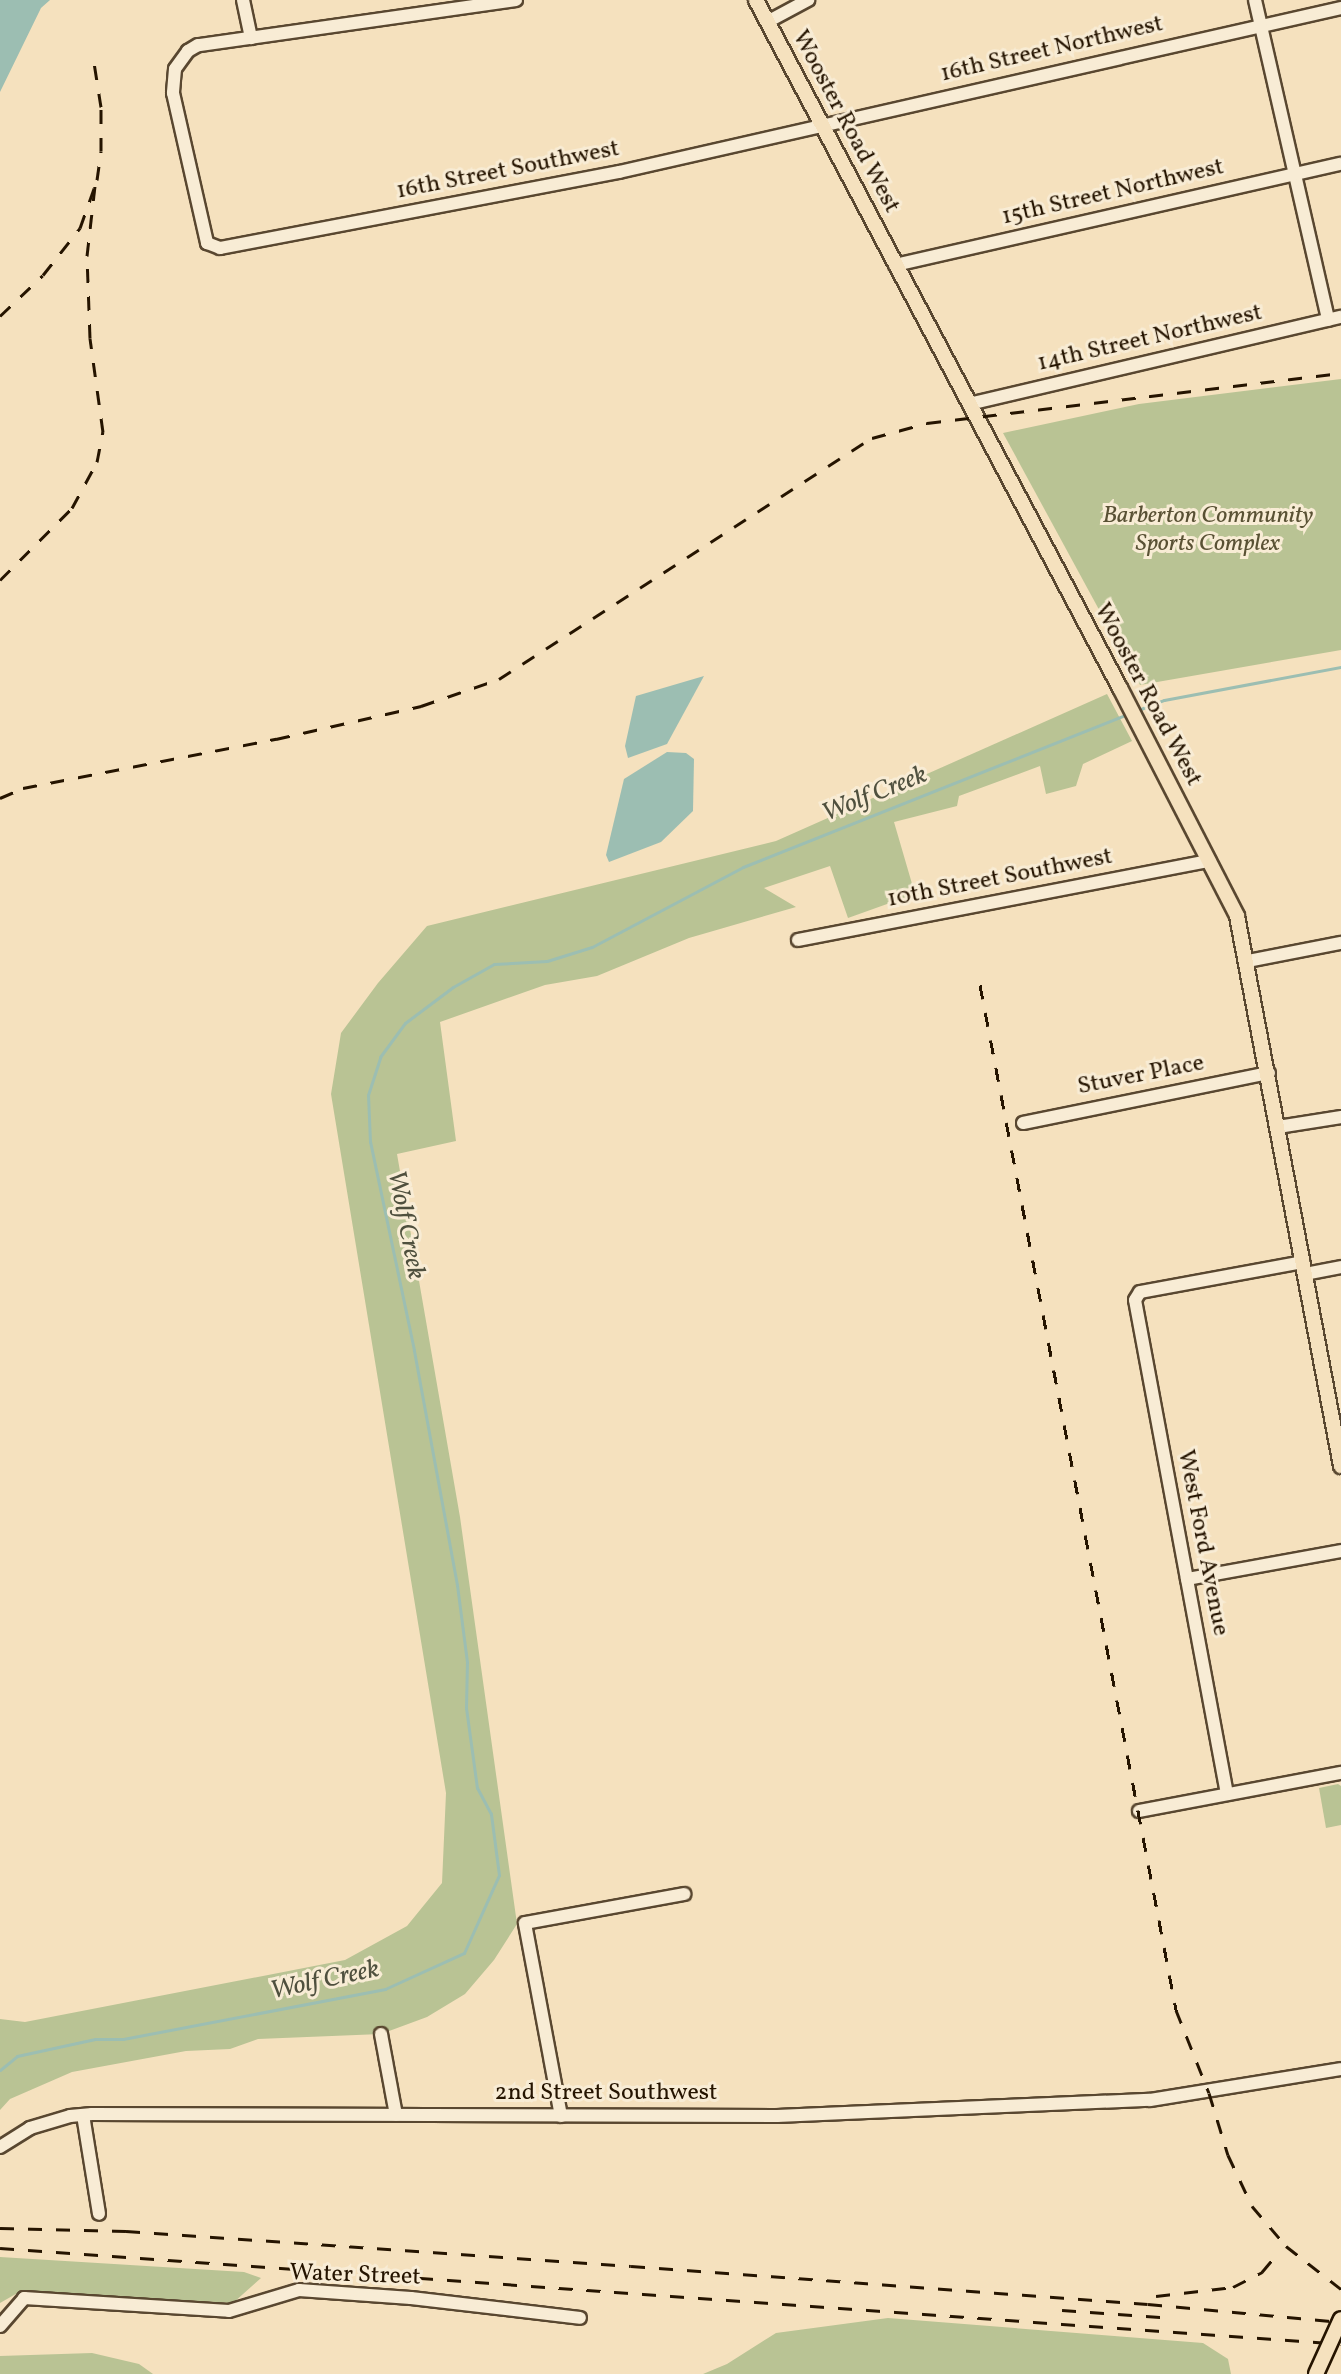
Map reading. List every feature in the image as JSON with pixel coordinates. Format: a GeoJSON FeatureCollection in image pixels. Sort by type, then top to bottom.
{"type":"FeatureCollection","features":[{"type":"Feature","properties":{"kind":"main road","name":"Wooster Road West"},"geometry":{"type":"LineString","coordinates":[[756,0],[1145,735],[1237,916],[1304,1268],[1337,1421],[1341,1466]]}},
{"type":"Feature","properties":{"kind":"main road"},"geometry":{"type":"LineString","coordinates":[[1316,2374],[1341,2319]]}},
{"type":"Feature","properties":{"kind":"street"},"geometry":{"type":"LineString","coordinates":[[243,0],[251,38],[516,0]]}},
{"type":"Feature","properties":{"kind":"street"},"geometry":{"type":"LineString","coordinates":[[767,22],[808,0]]}},
{"type":"Feature","properties":{"kind":"street"},"geometry":{"type":"LineString","coordinates":[[1255,0],[1295,174],[1334,318]]}},
{"type":"Feature","properties":{"kind":"street","name":"16th Street Northwest"},"geometry":{"type":"LineString","coordinates":[[821,126],[1341,8]]}},
{"type":"Feature","properties":{"kind":"street","name":"16th Street Southwest"},"geometry":{"type":"LineString","coordinates":[[251,38],[198,45],[182,56],[173,76],[173,93],[205,240],[215,248],[619,172],[821,126]]}},
{"type":"Feature","properties":{"kind":"street","name":"15th Street Northwest"},"geometry":{"type":"LineString","coordinates":[[895,265],[1341,164]]}},
{"type":"Feature","properties":{"kind":"street","name":"14th Street Northwest"},"geometry":{"type":"LineString","coordinates":[[969,404],[1334,318]]}},
{"type":"Feature","properties":{"kind":"street","name":"10th Street Southwest"},"geometry":{"type":"LineString","coordinates":[[798,940],[1209,861]]}},
{"type":"Feature","properties":{"kind":"street"},"geometry":{"type":"LineString","coordinates":[[1248,961],[1341,943]]}},
{"type":"Feature","properties":{"kind":"street","name":"Stuver Place"},"geometry":{"type":"LineString","coordinates":[[1023,1123],[1269,1073]]}},
{"type":"Feature","properties":{"kind":"street"},"geometry":{"type":"LineString","coordinates":[[1278,1127],[1341,1117]]}},
{"type":"Feature","properties":{"kind":"street"},"geometry":{"type":"LineString","coordinates":[[1304,1268],[1341,1267]]}},
{"type":"Feature","properties":{"kind":"street","name":"West Ford Avenue"},"geometry":{"type":"LineString","coordinates":[[1227,1794],[1135,1300],[1140,1292],[1304,1268]]}},
{"type":"Feature","properties":{"kind":"street"},"geometry":{"type":"LineString","coordinates":[[1187,1579],[1341,1551]]}},
{"type":"Feature","properties":{"kind":"street"},"geometry":{"type":"LineString","coordinates":[[1139,1811],[1341,1773]]}},
{"type":"Feature","properties":{"kind":"street"},"geometry":{"type":"LineString","coordinates":[[561,2116],[525,1923],[684,1894]]}},
{"type":"Feature","properties":{"kind":"street"},"geometry":{"type":"LineString","coordinates":[[381,2034],[396,2115]]}},
{"type":"Feature","properties":{"kind":"street","name":"2nd Street Southwest"},"geometry":{"type":"LineString","coordinates":[[0,2147],[30,2128],[83,2115],[801,2115],[1150,2100],[1341,2069]]}},
{"type":"Feature","properties":{"kind":"street"},"geometry":{"type":"LineString","coordinates":[[83,2115],[99,2214]]}},
{"type":"Feature","properties":{"kind":"street","name":"Water Street"},"geometry":{"type":"LineString","coordinates":[[0,2326],[24,2298],[229,2311],[299,2290],[411,2298],[580,2318]]}},
{"type":"Feature","properties":{"kind":"green space","name":"Barberton Community Sports Complex"},"geometry":{"type":"Polygon","coordinates":[[[1341,379],[1341,650],[1140,685],[1003,433],[1139,404],[1341,379]]]}},
{"type":"Feature","properties":{"kind":"green space"},"geometry":{"type":"Polygon","coordinates":[[[1107,694],[1132,741],[1083,764],[1076,786],[1046,794],[1040,766],[959,796],[957,806],[894,822],[915,894],[848,918],[830,866],[764,888],[796,907],[689,938],[597,976],[545,985],[440,1022],[456,1141],[397,1154],[460,1517],[517,1924],[494,1960],[465,1994],[427,2017],[381,2034],[258,2039],[230,2049],[186,2051],[72,2072],[10,2099],[0,2110],[0,2019],[25,2022],[345,1960],[407,1926],[442,1883],[446,1793],[331,1094],[341,1033],[378,983],[427,926],[776,841],[1107,694]]]}},
{"type":"Feature","properties":{"kind":"green space"},"geometry":{"type":"Polygon","coordinates":[[[1341,1786],[1341,1825],[1326,1828],[1319,1788],[1341,1786]]]}},
{"type":"Feature","properties":{"kind":"green space"},"geometry":{"type":"Polygon","coordinates":[[[0,2257],[244,2272],[261,2278],[233,2303],[21,2291],[0,2303],[0,2257]]]}},
{"type":"Feature","properties":{"kind":"green space"},"geometry":{"type":"Polygon","coordinates":[[[888,2318],[1203,2343],[1228,2359],[1231,2374],[703,2374],[727,2364],[776,2333],[888,2318]]]}},
{"type":"Feature","properties":{"kind":"green space"},"geometry":{"type":"Polygon","coordinates":[[[92,2353],[139,2364],[153,2374],[0,2374],[0,2356],[92,2353]]]}},
{"type":"Feature","properties":{"kind":"water"},"geometry":{"type":"Polygon","coordinates":[[[0,0],[50,0],[41,8],[0,92],[0,0]]]}},
{"type":"Feature","properties":{"kind":"water"},"geometry":{"type":"Polygon","coordinates":[[[704,676],[667,744],[628,758],[625,746],[636,696],[704,676]]]}},
{"type":"Feature","properties":{"kind":"water"},"geometry":{"type":"Polygon","coordinates":[[[667,752],[686,753],[694,759],[693,811],[661,842],[609,862],[606,855],[624,779],[667,752]]]}},
{"type":"Feature","properties":{"kind":"waterway","name":"Wolf Creek"},"geometry":{"type":"LineString","coordinates":[[1138,710],[1164,700],[1341,667]]}},
{"type":"Feature","properties":{"kind":"waterway","name":"Wolf Creek"},"geometry":{"type":"LineString","coordinates":[[0,2070],[17,2056],[95,2039],[123,2039],[385,1989],[464,1953],[499,1875],[491,1814],[477,1788],[466,1708],[467,1662],[457,1585],[414,1350],[370,1142],[368,1095],[380,1057],[405,1023],[453,987],[494,964],[547,961],[592,947],[743,867],[1127,714]]}},
{"type":"Feature","properties":{"kind":"railway"},"geometry":{"type":"LineString","coordinates":[[0,316],[43,275],[80,228],[97,180],[101,151],[101,107],[93,56]]}},
{"type":"Feature","properties":{"kind":"railway"},"geometry":{"type":"LineString","coordinates":[[0,580],[72,508],[97,462],[103,432],[90,338],[87,256],[95,186]]}},
{"type":"Feature","properties":{"kind":"railway"},"geometry":{"type":"LineString","coordinates":[[0,798],[23,788],[276,739],[421,706],[499,679],[872,438],[927,423],[1341,373]]}},
{"type":"Feature","properties":{"kind":"railway"},"geometry":{"type":"LineString","coordinates":[[980,985],[1176,2010],[1209,2093],[1228,2155],[1252,2206],[1286,2246],[1341,2289]]}},
{"type":"Feature","properties":{"kind":"railway"},"geometry":{"type":"LineString","coordinates":[[0,2228],[126,2231],[631,2266],[1148,2304],[1341,2322]]}},
{"type":"Feature","properties":{"kind":"railway"},"geometry":{"type":"LineString","coordinates":[[0,2248],[1341,2344]]}},
{"type":"Feature","properties":{"kind":"railway"},"geometry":{"type":"LineString","coordinates":[[1156,2296],[1233,2287],[1262,2272],[1273,2259]]}},
{"type":"Feature","properties":{"kind":"railway"},"geometry":{"type":"LineString","coordinates":[[1062,2310],[1174,2318]]}}]}
